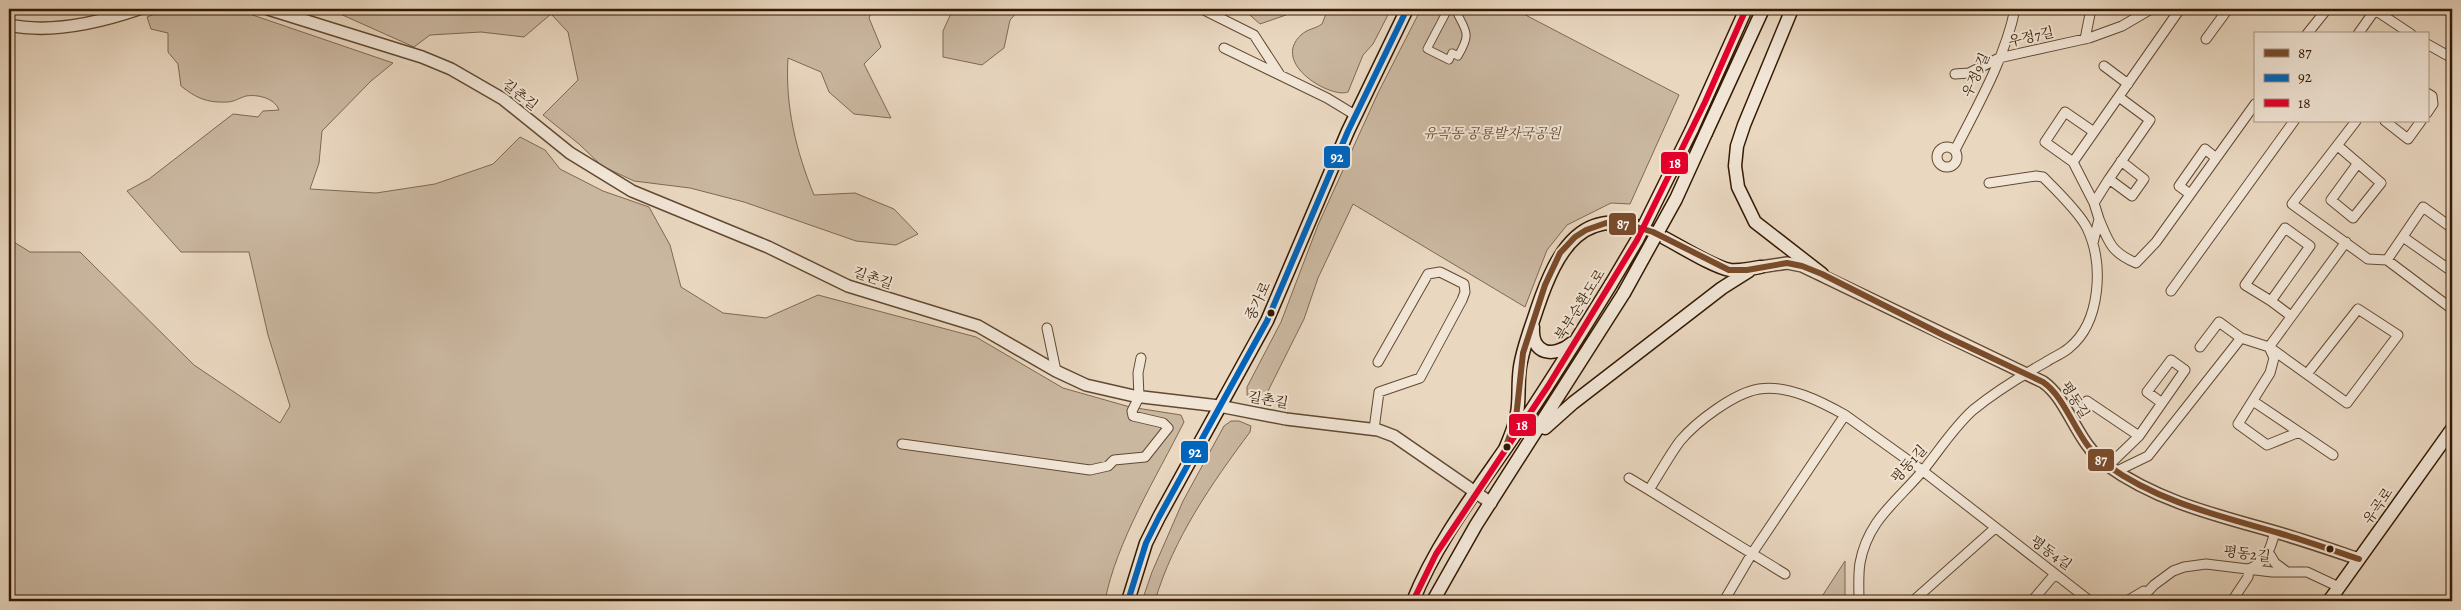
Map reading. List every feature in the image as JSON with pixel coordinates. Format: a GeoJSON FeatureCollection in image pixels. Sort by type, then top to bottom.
{"type":"FeatureCollection","features":[{"type":"Feature","properties":{"kind":"main road","name":"종가로"},"geometry":{"type":"LineString","coordinates":[[1128,601],[1150,534],[1267,321],[1355,115],[1407,9]]}},
{"type":"Feature","properties":{"kind":"main road","name":"북부순환도로"},"geometry":{"type":"LineString","coordinates":[[1413,601],[1436,554],[1579,337],[1641,232],[1692,128],[1746,9]]}},
{"type":"Feature","properties":{"kind":"main road"},"geometry":{"type":"LineString","coordinates":[[1433,601],[1452,564],[1529,446],[1655,240],[1763,9]]}},
{"type":"Feature","properties":{"kind":"main road"},"geometry":{"type":"LineString","coordinates":[[1792,9],[1744,125],[1737,146],[1735,166],[1738,188],[1755,222],[1822,274]]}},
{"type":"Feature","properties":{"kind":"main road"},"geometry":{"type":"LineString","coordinates":[[1505,449],[1516,418],[1520,368],[1533,322],[1550,273],[1560,253],[1575,237],[1586,230],[1606,223],[1627,224],[1653,232],[1729,270],[1760,267]]}},
{"type":"Feature","properties":{"kind":"main road"},"geometry":{"type":"LineString","coordinates":[[1529,446],[1573,403],[1722,288],[1745,273],[1760,267]]}},
{"type":"Feature","properties":{"kind":"main road"},"geometry":{"type":"LineString","coordinates":[[1533,322],[1533,339],[1536,345],[1545,352],[1556,352],[1564,349],[1579,337]]}},
{"type":"Feature","properties":{"kind":"main road","name":"유곡로"},"geometry":{"type":"LineString","coordinates":[[2335,596],[2359,559],[2452,429]]}},
{"type":"Feature","properties":{"kind":"street"},"geometry":{"type":"LineString","coordinates":[[9,25],[28,29],[54,28],[96,21],[138,9]]}},
{"type":"Feature","properties":{"kind":"street","name":"길촌길"},"geometry":{"type":"LineString","coordinates":[[268,9],[422,57],[450,69],[503,99],[570,154],[632,191],[768,247],[848,286],[978,326],[1056,371],[1086,385],[1139,397],[1219,406],[1286,419],[1374,429],[1394,436],[1491,503]]}},
{"type":"Feature","properties":{"kind":"street"},"geometry":{"type":"LineString","coordinates":[[1202,9],[1254,35],[1280,75]]}},
{"type":"Feature","properties":{"kind":"street"},"geometry":{"type":"LineString","coordinates":[[1448,9],[1427,49],[1448,60],[1452,53],[1458,56],[1467,41],[1467,35],[1454,9]]}},
{"type":"Feature","properties":{"kind":"street","name":"우정9길"},"geometry":{"type":"LineString","coordinates":[[1954,150],[1979,103],[1999,58],[2015,9]]}},
{"type":"Feature","properties":{"kind":"street"},"geometry":{"type":"LineString","coordinates":[[2085,39],[2091,9]]}},
{"type":"Feature","properties":{"kind":"street","name":"우정7길"},"geometry":{"type":"LineString","coordinates":[[1955,74],[1969,73],[1999,58],[2085,39],[2122,26],[2151,9]]}},
{"type":"Feature","properties":{"kind":"street"},"geometry":{"type":"LineString","coordinates":[[2073,162],[2180,9]]}},
{"type":"Feature","properties":{"kind":"street"},"geometry":{"type":"LineString","coordinates":[[2206,39],[2226,9]]}},
{"type":"Feature","properties":{"kind":"street"},"geometry":{"type":"LineString","coordinates":[[2309,32],[2327,9]]}},
{"type":"Feature","properties":{"kind":"street"},"geometry":{"type":"LineString","coordinates":[[2359,32],[2375,10],[2407,32]]}},
{"type":"Feature","properties":{"kind":"street"},"geometry":{"type":"LineString","coordinates":[[2428,44],[2448,52],[2452,58]]}},
{"type":"Feature","properties":{"kind":"street"},"geometry":{"type":"LineString","coordinates":[[1224,48],[1355,115]]}},
{"type":"Feature","properties":{"kind":"street"},"geometry":{"type":"LineString","coordinates":[[2104,66],[2128,84]]}},
{"type":"Feature","properties":{"kind":"street"},"geometry":{"type":"LineString","coordinates":[[2428,94],[2432,96],[2433,104],[2428,112]]}},
{"type":"Feature","properties":{"kind":"street"},"geometry":{"type":"LineString","coordinates":[[2094,203],[2108,179],[2150,120],[2119,98]]}},
{"type":"Feature","properties":{"kind":"street"},"geometry":{"type":"LineString","coordinates":[[2094,132],[2066,112],[2045,142],[2073,162],[2094,203],[2109,244],[2119,255],[2136,263],[2156,242],[2254,105]]}},
{"type":"Feature","properties":{"kind":"street"},"geometry":{"type":"LineString","coordinates":[[2171,291],[2293,122]]}},
{"type":"Feature","properties":{"kind":"street"},"geometry":{"type":"LineString","coordinates":[[2355,122],[2292,204],[2368,259],[2387,260],[2452,309]]}},
{"type":"Feature","properties":{"kind":"street"},"geometry":{"type":"LineString","coordinates":[[2386,122],[2408,139],[2420,122]]}},
{"type":"Feature","properties":{"kind":"street"},"geometry":{"type":"LineString","coordinates":[[2338,146],[2381,183],[2353,218],[2331,200],[2358,164]]}},
{"type":"Feature","properties":{"kind":"street"},"geometry":{"type":"LineString","coordinates":[[2190,194],[2179,186],[2205,149],[2216,158]]}},
{"type":"Feature","properties":{"kind":"street"},"geometry":{"type":"LineString","coordinates":[[2108,179],[2132,196],[2144,179],[2121,161]]}},
{"type":"Feature","properties":{"kind":"street"},"geometry":{"type":"LineString","coordinates":[[1989,183],[2036,176],[2042,177],[2087,227],[2093,243]]}},
{"type":"Feature","properties":{"kind":"street"},"geometry":{"type":"LineString","coordinates":[[2387,260],[2424,207],[2452,228]]}},
{"type":"Feature","properties":{"kind":"street"},"geometry":{"type":"LineString","coordinates":[[2093,243],[2099,219]]}},
{"type":"Feature","properties":{"kind":"street"},"geometry":{"type":"LineString","coordinates":[[2271,301],[2310,246],[2285,228],[2246,285],[2292,316]]}},
{"type":"Feature","properties":{"kind":"street"},"geometry":{"type":"LineString","coordinates":[[2403,237],[2450,270],[2452,266]]}},
{"type":"Feature","properties":{"kind":"street"},"geometry":{"type":"LineString","coordinates":[[2269,347],[2346,242]]}},
{"type":"Feature","properties":{"kind":"street","name":"평동1길"},"geometry":{"type":"LineString","coordinates":[[1859,601],[1860,565],[1870,531],[1883,512],[1922,471],[1973,410],[2069,348],[2086,327],[2096,294],[2093,243]]}},
{"type":"Feature","properties":{"kind":"street","name":"평동길"},"geometry":{"type":"LineString","coordinates":[[1760,267],[1787,263],[1802,266],[1822,274],[1943,336],[2027,374],[2053,389],[2077,432],[2091,451],[2112,468],[2146,490],[2208,513],[2359,559]]}},
{"type":"Feature","properties":{"kind":"street"},"geometry":{"type":"LineString","coordinates":[[1374,429],[1379,392],[1420,378],[1462,300],[1465,292],[1464,284],[1440,272],[1428,274],[1378,362]]}},
{"type":"Feature","properties":{"kind":"street"},"geometry":{"type":"LineString","coordinates":[[2200,347],[2219,322],[2241,338],[2269,347],[2347,403],[2398,335],[2358,309],[2307,374]]}},
{"type":"Feature","properties":{"kind":"street"},"geometry":{"type":"LineString","coordinates":[[1047,328],[1056,371]]}},
{"type":"Feature","properties":{"kind":"street"},"geometry":{"type":"LineString","coordinates":[[2112,468],[2148,456],[2241,338]]}},
{"type":"Feature","properties":{"kind":"street"},"geometry":{"type":"LineString","coordinates":[[2269,347],[2274,358],[2270,373],[2238,424],[2267,446],[2299,432]]}},
{"type":"Feature","properties":{"kind":"street"},"geometry":{"type":"LineString","coordinates":[[902,444],[1090,470],[1108,466],[1114,460],[1144,458],[1168,428],[1163,423],[1133,416],[1132,411],[1139,397],[1138,373],[1141,358]]}},
{"type":"Feature","properties":{"kind":"street"},"geometry":{"type":"LineString","coordinates":[[2112,468],[2139,436],[2185,370],[2171,360],[2148,392],[2162,402]]}},
{"type":"Feature","properties":{"kind":"street"},"geometry":{"type":"LineString","coordinates":[[1390,388],[1395,378]]}},
{"type":"Feature","properties":{"kind":"street","name":"평동4길"},"geometry":{"type":"LineString","coordinates":[[1649,490],[1680,441],[1698,423],[1735,398],[1759,389],[1785,390],[1834,408],[1845,415],[1922,471],[1994,529],[2090,601]]}},
{"type":"Feature","properties":{"kind":"street"},"geometry":{"type":"LineString","coordinates":[[2086,400],[2139,436]]}},
{"type":"Feature","properties":{"kind":"street"},"geometry":{"type":"LineString","coordinates":[[2253,401],[2333,455]]}},
{"type":"Feature","properties":{"kind":"street"},"geometry":{"type":"LineString","coordinates":[[1724,601],[1751,555],[1845,415]]}},
{"type":"Feature","properties":{"kind":"street"},"geometry":{"type":"LineString","coordinates":[[1629,478],[1751,555],[1785,574]]}},
{"type":"Feature","properties":{"kind":"street"},"geometry":{"type":"LineString","coordinates":[[1913,601],[1994,529]]}},
{"type":"Feature","properties":{"kind":"street"},"geometry":{"type":"LineString","coordinates":[[2232,601],[2248,577],[2249,569],[2259,564],[2269,553],[2275,532]]}},
{"type":"Feature","properties":{"kind":"street"},"geometry":{"type":"LineString","coordinates":[[2269,553],[2275,563],[2290,573]]}},
{"type":"Feature","properties":{"kind":"street","name":"평동2길"},"geometry":{"type":"LineString","coordinates":[[2127,601],[2173,571],[2192,565],[2219,564],[2290,573],[2307,572],[2335,596]]}},
{"type":"Feature","properties":{"kind":"street"},"geometry":{"type":"LineString","coordinates":[[2032,601],[2055,574]]}},
{"type":"Feature","properties":{"kind":"street","name":"평동2길"},"geometry":{"type":"LineString","coordinates":[[2139,601],[2154,585]]}},
{"type":"Feature","properties":{"kind":"green space"},"geometry":{"type":"Polygon","coordinates":[[[168,9],[235,9],[393,63],[371,81],[322,131],[319,163],[310,189],[376,193],[435,184],[493,164],[520,137],[545,150],[560,169],[603,191],[649,207],[670,245],[681,287],[723,313],[766,318],[818,295],[976,337],[1063,388],[1130,407],[1181,415],[1184,422],[1138,510],[1118,556],[1105,601],[9,601],[9,239],[30,252],[80,252],[194,365],[280,423],[290,406],[268,335],[249,252],[181,252],[127,191],[149,179],[233,114],[258,117],[263,111],[279,110],[274,102],[260,96],[246,96],[230,102],[213,102],[197,97],[181,86],[178,64],[168,52],[168,33],[151,29],[147,17],[168,9]]]}},
{"type":"Feature","properties":{"kind":"green space"},"geometry":{"type":"Polygon","coordinates":[[[329,9],[873,9],[869,18],[881,47],[864,64],[891,118],[854,114],[829,92],[821,72],[788,58],[788,93],[793,128],[802,162],[814,195],[855,193],[894,209],[918,234],[896,245],[856,241],[744,202],[690,188],[634,181],[602,166],[579,144],[543,115],[578,80],[568,32],[551,14],[524,37],[481,32],[430,35],[414,47],[329,9]]]}},
{"type":"Feature","properties":{"kind":"green space"},"geometry":{"type":"Polygon","coordinates":[[[953,9],[1020,9],[1010,20],[1004,48],[982,65],[943,57],[943,31],[953,9]]]}},
{"type":"Feature","properties":{"kind":"green space"},"geometry":{"type":"Polygon","coordinates":[[[1243,9],[1289,9],[1286,15],[1260,24],[1243,9]]]}},
{"type":"Feature","properties":{"kind":"green space"},"geometry":{"type":"Polygon","coordinates":[[[1328,9],[1391,9],[1373,44],[1363,55],[1348,92],[1340,93],[1318,85],[1298,68],[1293,57],[1293,46],[1301,35],[1322,24],[1328,9]]]}},
{"type":"Feature","properties":{"kind":"green space","name":"유곡동 공룡발자국공원"},"geometry":{"type":"Polygon","coordinates":[[[1421,9],[1514,9],[1679,95],[1630,204],[1611,203],[1567,225],[1547,250],[1525,307],[1353,204],[1318,278],[1304,319],[1263,401],[1252,400],[1247,395],[1247,387],[1281,322],[1318,225],[1378,93],[1421,9]]]}},
{"type":"Feature","properties":{"kind":"green space"},"geometry":{"type":"Polygon","coordinates":[[[1231,421],[1239,421],[1251,426],[1250,432],[1195,512],[1172,556],[1155,601],[1142,601],[1152,572],[1183,501],[1224,426],[1231,421]]]}},
{"type":"Feature","properties":{"kind":"green space"},"geometry":{"type":"Polygon","coordinates":[[[1845,561],[1845,601],[1819,601],[1845,561]]]}},
{"type":"Feature","properties":{"kind":"transit line","name":"92"},"geometry":{"type":"LineString","coordinates":[[1128,601],[1146,543],[1267,321],[1348,131],[1407,9]]}},
{"type":"Feature","properties":{"kind":"transit line","name":"18"},"geometry":{"type":"LineString","coordinates":[[1413,601],[1436,554],[1548,386],[1637,240],[1705,102],[1746,9]]}},
{"type":"Feature","properties":{"kind":"transit line","name":"87"},"geometry":{"type":"LineString","coordinates":[[1505,449],[1516,418],[1523,353],[1545,285],[1560,253],[1575,237],[1586,230],[1606,223],[1627,224],[1653,232],[1729,270],[1747,270],[1787,263],[1802,266],[1822,274],[1943,335],[2043,382],[2060,399],[2080,434],[2096,456],[2127,478],[2147,489],[2190,507],[2359,559]]}}]}
